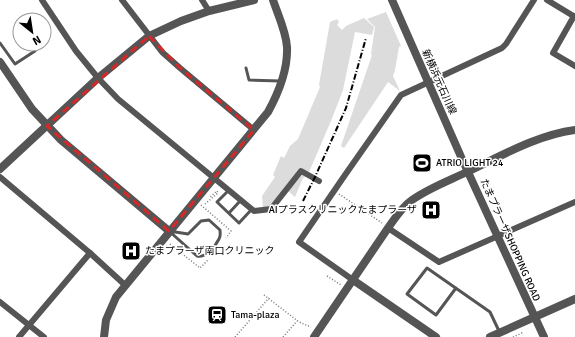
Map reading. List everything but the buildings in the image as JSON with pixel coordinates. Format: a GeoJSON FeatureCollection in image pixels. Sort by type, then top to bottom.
{"type":"FeatureCollection","features":[{"type":"Feature","properties":{"kind":"street"},"geometry":{"type":"LineString","coordinates":[[42,0],[76,51],[98,78],[118,99],[254,211],[270,209],[301,171],[319,181]]}},
{"type":"Feature","properties":{"kind":"street"},"geometry":{"type":"LineString","coordinates":[[122,0],[162,52],[254,130]]}},
{"type":"Feature","properties":{"kind":"street"},"geometry":{"type":"LineString","coordinates":[[202,0],[209,11]]}},
{"type":"Feature","properties":{"kind":"street"},"geometry":{"type":"LineString","coordinates":[[0,169],[98,78],[149,36],[181,21],[209,11],[254,0]]}},
{"type":"Feature","properties":{"kind":"street"},"geometry":{"type":"LineString","coordinates":[[104,337],[106,320],[116,297],[254,130],[268,112],[278,95],[286,65],[287,46],[283,28],[273,0]]}},
{"type":"Feature","properties":{"kind":"street","name":"新横浜元石川線"},"geometry":{"type":"LineString","coordinates":[[392,0],[468,171]]}},
{"type":"Feature","properties":{"kind":"street"},"geometry":{"type":"LineString","coordinates":[[436,337],[299,242],[401,95],[505,46],[534,0]]}},
{"type":"Feature","properties":{"kind":"street"},"geometry":{"type":"LineString","coordinates":[[547,0],[574,16],[553,53],[575,66]]}},
{"type":"Feature","properties":{"kind":"street"},"geometry":{"type":"LineString","coordinates":[[0,62],[32,110],[47,126],[76,154],[170,231]]}},
{"type":"Feature","properties":{"kind":"street","name":"たまプラーザSHOPPING ROAD"},"geometry":{"type":"LineString","coordinates":[[314,337],[353,280],[385,226],[412,200],[438,185],[509,152],[545,137],[575,130]]}},
{"type":"Feature","properties":{"kind":"street","name":"たまプラーザSHOPPING ROAD"},"geometry":{"type":"LineString","coordinates":[[468,171],[544,337]]}},
{"type":"Feature","properties":{"kind":"street"},"geometry":{"type":"LineString","coordinates":[[0,177],[90,253],[125,285]]}},
{"type":"Feature","properties":{"kind":"street"},"geometry":{"type":"LineString","coordinates":[[385,226],[439,262],[575,202]]}},
{"type":"Feature","properties":{"kind":"street"},"geometry":{"type":"LineString","coordinates":[[19,337],[90,253]]}},
{"type":"Feature","properties":{"kind":"street","name":"たまプラーザSHOPPING ROAD"},"geometry":{"type":"LineString","coordinates":[[490,337],[575,299]]}},
{"type":"Feature","properties":{"kind":"street"},"geometry":{"type":"LineString","coordinates":[[0,302],[44,337]]}},
{"type":"Feature","properties":{"kind":"lane"},"geometry":{"type":"LineString","coordinates":[[0,43],[15,64],[33,52]]}},
{"type":"Feature","properties":{"kind":"lane"},"geometry":{"type":"LineString","coordinates":[[246,68],[249,80],[282,81]]}},
{"type":"Feature","properties":{"kind":"lane"},"geometry":{"type":"LineString","coordinates":[[229,190],[217,202],[239,223],[252,209]]}},
{"type":"Feature","properties":{"kind":"lane"},"geometry":{"type":"LineString","coordinates":[[229,213],[241,200]]}},
{"type":"Feature","properties":{"kind":"lane"},"geometry":{"type":"LineString","coordinates":[[209,220],[220,230],[221,235],[219,240],[206,256],[201,257],[191,251],[170,231],[188,234],[201,221],[209,220]]}},
{"type":"Feature","properties":{"kind":"lane"},"geometry":{"type":"LineString","coordinates":[[456,288],[436,315],[407,294],[427,268],[456,288],[490,312],[500,333]]}},
{"type":"Feature","properties":{"kind":"path"},"geometry":{"type":"LineString","coordinates":[[205,204],[218,193],[216,191],[209,198]]}},
{"type":"Feature","properties":{"kind":"path"},"geometry":{"type":"LineString","coordinates":[[334,191],[385,226]]}},
{"type":"Feature","properties":{"kind":"path"},"geometry":{"type":"LineString","coordinates":[[327,276],[340,285]]}},
{"type":"Feature","properties":{"kind":"path"},"geometry":{"type":"LineString","coordinates":[[264,295],[297,321],[311,327]]}},
{"type":"Feature","properties":{"kind":"path"},"geometry":{"type":"LineString","coordinates":[[235,337],[269,298]]}},
{"type":"Feature","properties":{"kind":"path"},"geometry":{"type":"LineString","coordinates":[[283,337],[297,321]]}},
{"type":"Feature","properties":{"kind":"path"},"geometry":{"type":"LineString","coordinates":[[513,337],[522,333],[523,335]]}},
{"type":"Feature","properties":{"kind":"highlighted area"},"geometry":{"type":"Polygon","coordinates":[[[149,36],[180,68],[254,130],[169,231],[47,126],[149,36]]]}},
{"type":"Feature","properties":{"kind":"shaded area"},"geometry":{"type":"Polygon","coordinates":[[[386,12],[401,46],[399,47],[393,76],[400,91],[388,82],[344,148],[341,146],[372,55],[375,27],[367,19],[386,12]]]}},
{"type":"Feature","properties":{"kind":"shaded area"},"geometry":{"type":"Polygon","coordinates":[[[364,18],[374,27],[372,35],[355,32],[343,90],[309,172],[301,169],[270,208],[263,209],[262,196],[275,177],[273,175],[281,156],[284,158],[290,146],[298,139],[320,87],[319,85],[330,22],[337,19],[339,22],[337,25],[342,30],[346,26],[364,18]]]}},
{"type":"Feature","properties":{"kind":"shaded area"},"geometry":{"type":"Polygon","coordinates":[[[302,175],[305,177],[303,178],[295,197],[288,191],[302,175]]]}},
{"type":"Feature","properties":{"kind":"railway"},"geometry":{"type":"LineString","coordinates":[[303,201],[346,108],[366,38]]}},
{"type":"Feature","properties":{"kind":"place","name":"ATRIO LIGHT 24"},"geometry":{"type":"Point","coordinates":[422,163]}},
{"type":"Feature","properties":{"kind":"place","name":"AIプラスクリニックたまプラーザ"},"geometry":{"type":"Point","coordinates":[431,210]}},
{"type":"Feature","properties":{"kind":"place","name":"たまプラーザ南口クリニック"},"geometry":{"type":"Point","coordinates":[131,251]}},
{"type":"Feature","properties":{"kind":"place","name":"Tama-plaza"},"geometry":{"type":"Point","coordinates":[217,315]}}]}
